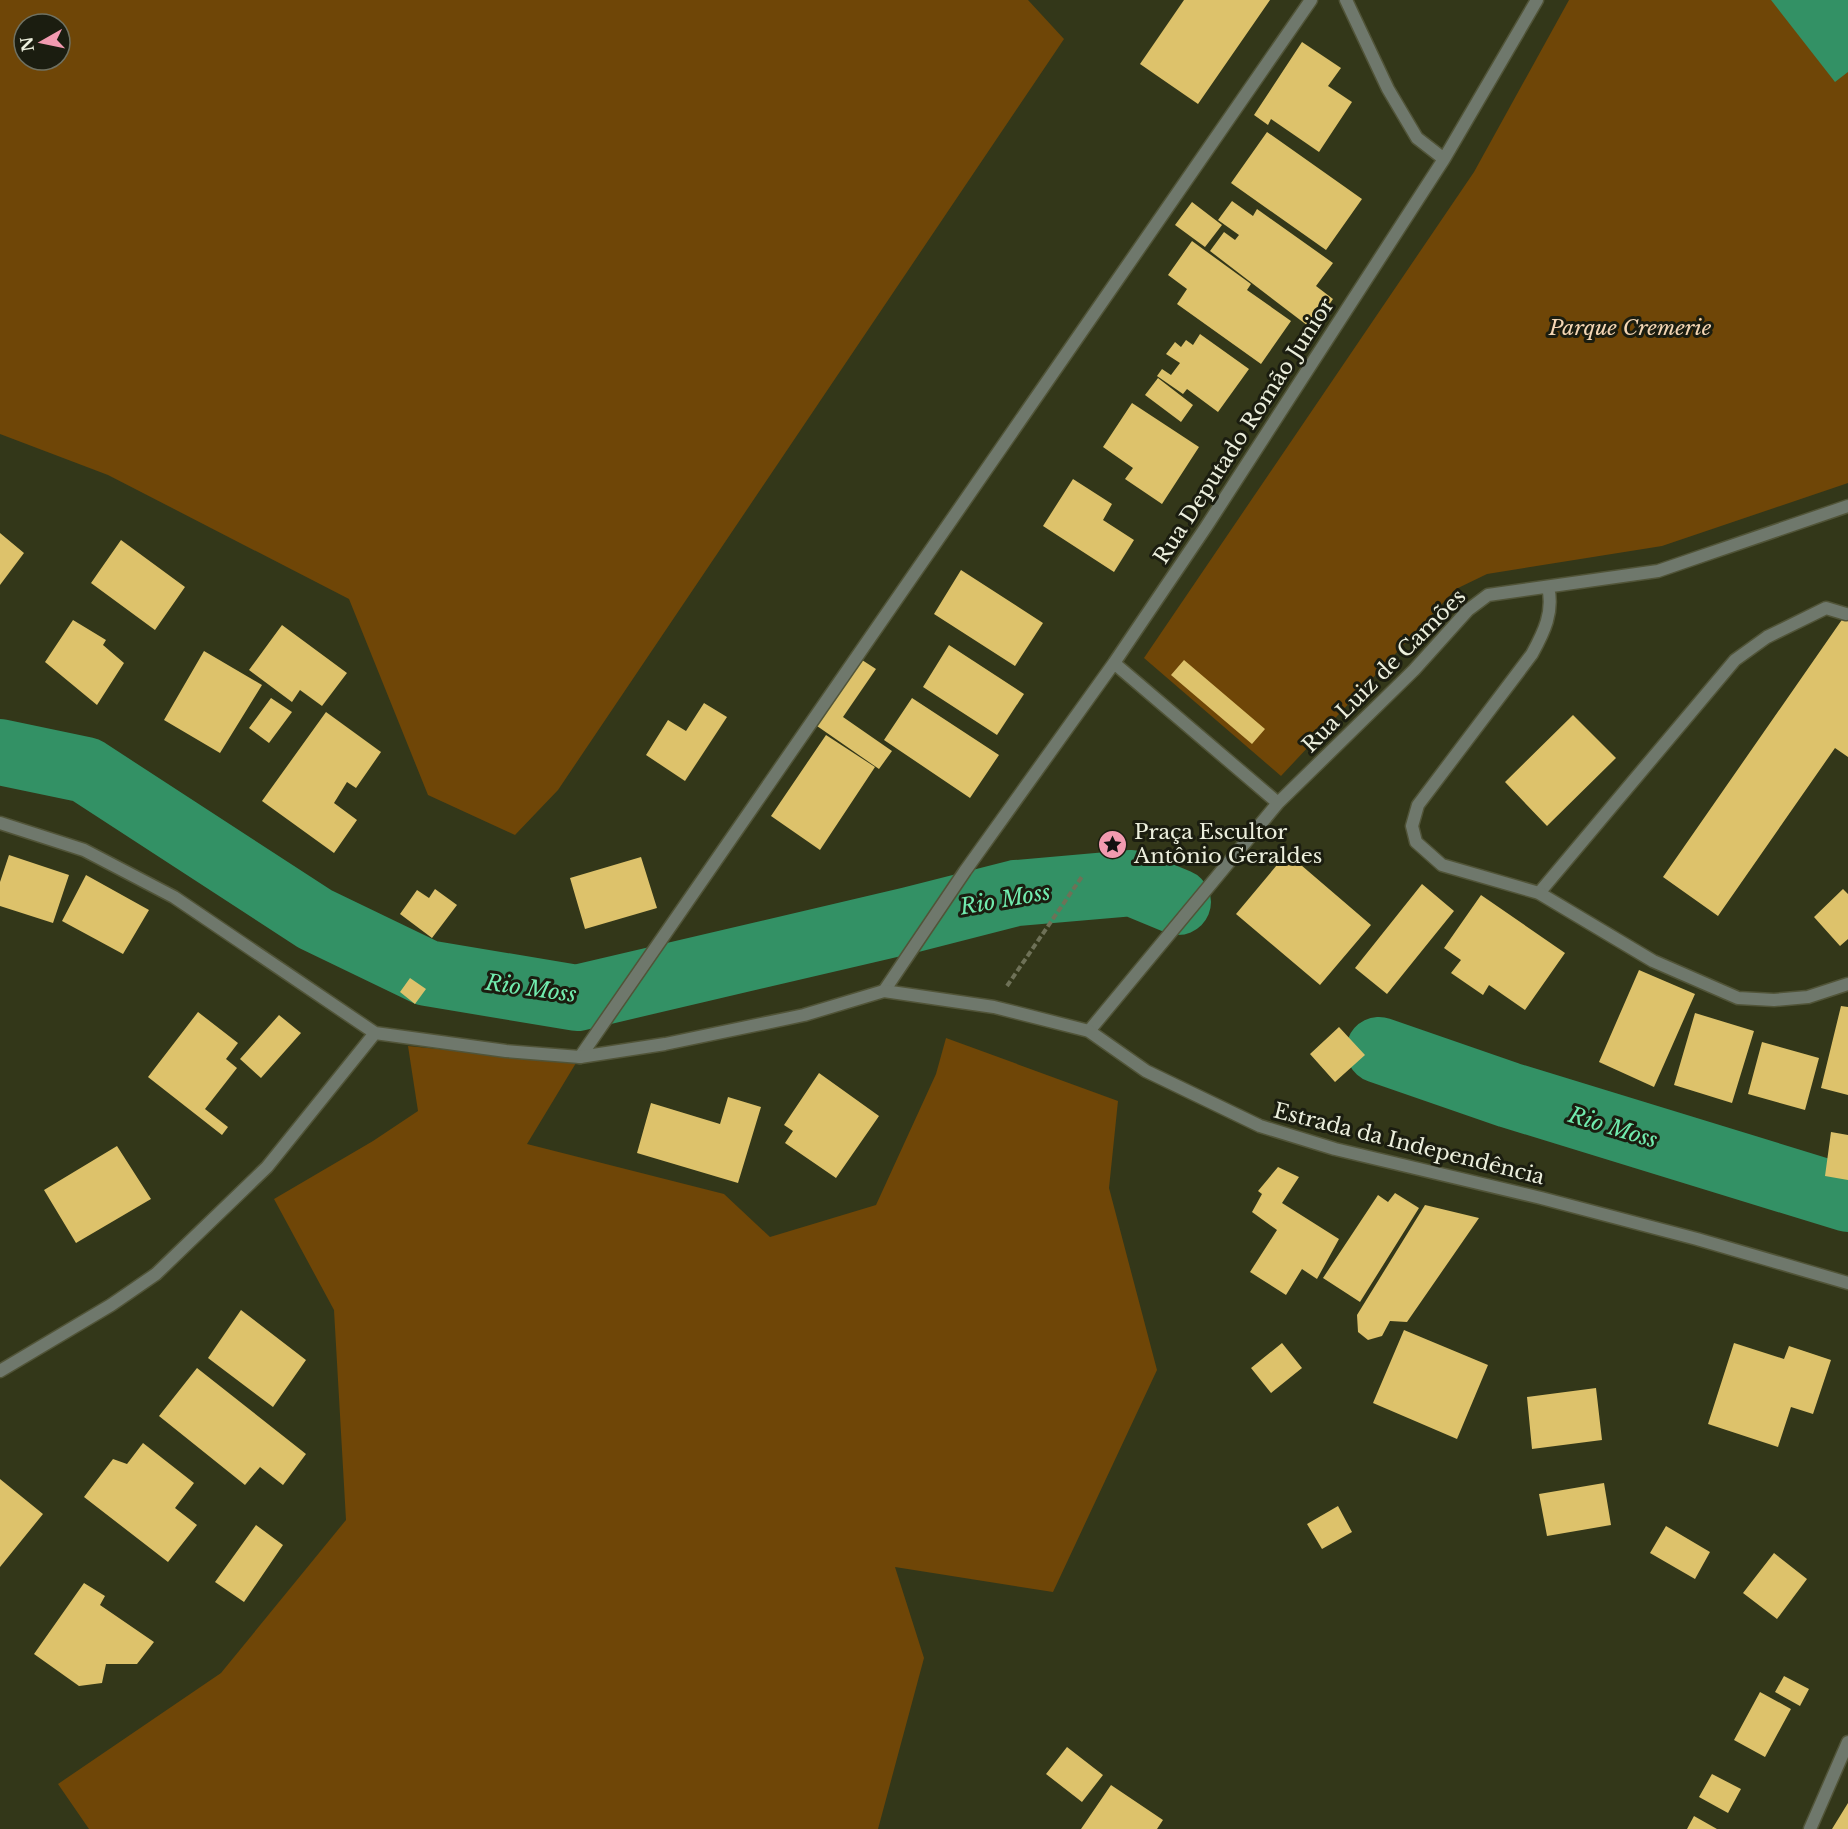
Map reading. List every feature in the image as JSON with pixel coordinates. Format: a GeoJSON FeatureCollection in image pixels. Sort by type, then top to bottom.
{"type":"FeatureCollection","features":[{"type":"Feature","properties":{"kind":"street"},"geometry":{"type":"LineString","coordinates":[[581,1056],[1311,0]]}},
{"type":"Feature","properties":{"kind":"street"},"geometry":{"type":"LineString","coordinates":[[1346,0],[1388,89],[1417,138],[1444,159]]}},
{"type":"Feature","properties":{"kind":"street","name":"Rua Deputado Romão Junior"},"geometry":{"type":"LineString","coordinates":[[885,990],[965,871],[1114,663],[1206,527],[1444,159],[1538,0]]}},
{"type":"Feature","properties":{"kind":"street","name":"Rua Luiz de Camões"},"geometry":{"type":"LineString","coordinates":[[1089,1031],[1278,803],[1414,670],[1468,610],[1488,595],[1658,571],[1848,506]]}},
{"type":"Feature","properties":{"kind":"street"},"geometry":{"type":"LineString","coordinates":[[1548,587],[1551,602],[1549,616],[1532,654],[1418,805],[1412,826],[1416,842],[1442,865],[1539,893],[1653,962],[1738,998],[1774,1000],[1808,997],[1848,984]]}},
{"type":"Feature","properties":{"kind":"street"},"geometry":{"type":"LineString","coordinates":[[1539,893],[1735,660],[1767,637],[1826,608],[1846,614]]}},
{"type":"Feature","properties":{"kind":"street"},"geometry":{"type":"LineString","coordinates":[[1114,663],[1278,803]]}},
{"type":"Feature","properties":{"kind":"street","name":"Estrada da Independência"},"geometry":{"type":"LineString","coordinates":[[0,823],[84,850],[174,897],[375,1032],[506,1051],[581,1056],[665,1044],[804,1015],[885,990],[994,1007],[1089,1031],[1146,1071],[1260,1126],[1346,1152],[1541,1198],[1675,1233],[1848,1283]]}},
{"type":"Feature","properties":{"kind":"street"},"geometry":{"type":"LineString","coordinates":[[0,1371],[101,1311],[156,1274],[267,1167],[375,1032]]}},
{"type":"Feature","properties":{"kind":"street"},"geometry":{"type":"LineString","coordinates":[[1810,1829],[1848,1742]]}},
{"type":"Feature","properties":{"kind":"path"},"geometry":{"type":"LineString","coordinates":[[994,1007],[1057,910],[1083,875]]}},
{"type":"Feature","properties":{"kind":"green space"},"geometry":{"type":"Polygon","coordinates":[[[0,0],[1028,0],[1064,39],[558,790],[515,835],[428,795],[349,599],[108,475],[0,434],[0,0]]]}},
{"type":"Feature","properties":{"kind":"green space","name":"Parque Cremerie"},"geometry":{"type":"Polygon","coordinates":[[[1569,0],[1848,0],[1848,483],[1662,546],[1487,574],[1456,589],[1281,776],[1144,658],[1474,172],[1569,0]]]}},
{"type":"Feature","properties":{"kind":"green space"},"geometry":{"type":"Polygon","coordinates":[[[946,1038],[1118,1101],[1109,1188],[1157,1370],[1053,1592],[895,1567],[924,1658],[878,1829],[89,1829],[58,1784],[221,1673],[346,1520],[334,1310],[274,1199],[373,1141],[418,1111],[408,1046],[576,1063],[527,1144],[724,1194],[770,1237],[876,1205],[936,1074],[946,1038]]]}},
{"type":"Feature","properties":{"kind":"shaded area"},"geometry":{"type":"Polygon","coordinates":[[[1771,0],[1848,0],[1848,72],[1835,82],[1771,0]]]}},
{"type":"Feature","properties":{"kind":"building"},"geometry":{"type":"Polygon","coordinates":[[[1184,0],[1270,0],[1198,104],[1140,64],[1184,0]]]}},
{"type":"Feature","properties":{"kind":"building"},"geometry":{"type":"Polygon","coordinates":[[[1302,42],[1341,68],[1328,86],[1352,102],[1319,152],[1271,119],[1268,125],[1254,115],[1302,42]]]}},
{"type":"Feature","properties":{"kind":"building"},"geometry":{"type":"Polygon","coordinates":[[[1267,132],[1362,199],[1326,250],[1231,183],[1267,132]]]}},
{"type":"Feature","properties":{"kind":"building"},"geometry":{"type":"Polygon","coordinates":[[[1232,201],[1253,216],[1257,209],[1333,263],[1316,286],[1333,299],[1312,329],[1210,251],[1224,232],[1235,240],[1239,235],[1218,220],[1232,201]]]}},
{"type":"Feature","properties":{"kind":"building"},"geometry":{"type":"Polygon","coordinates":[[[1192,202],[1222,225],[1205,247],[1175,225],[1192,202]]]}},
{"type":"Feature","properties":{"kind":"building"},"geometry":{"type":"Polygon","coordinates":[[[1192,241],[1251,284],[1247,290],[1291,321],[1261,364],[1177,304],[1187,289],[1168,275],[1192,241]]]}},
{"type":"Feature","properties":{"kind":"building"},"geometry":{"type":"Polygon","coordinates":[[[1200,334],[1249,369],[1218,412],[1187,389],[1183,394],[1157,376],[1162,369],[1171,375],[1180,363],[1166,354],[1175,342],[1181,347],[1186,340],[1193,345],[1200,334]]]}},
{"type":"Feature","properties":{"kind":"building"},"geometry":{"type":"Polygon","coordinates":[[[1158,378],[1193,405],[1181,422],[1145,395],[1158,378]]]}},
{"type":"Feature","properties":{"kind":"building"},"geometry":{"type":"Polygon","coordinates":[[[1132,403],[1199,447],[1162,504],[1125,479],[1133,468],[1103,447],[1132,403]]]}},
{"type":"Feature","properties":{"kind":"building"},"geometry":{"type":"Polygon","coordinates":[[[1073,479],[1112,504],[1103,520],[1134,540],[1114,572],[1043,526],[1073,479]]]}},
{"type":"Feature","properties":{"kind":"building"},"geometry":{"type":"Polygon","coordinates":[[[0,533],[24,553],[0,585],[0,533]]]}},
{"type":"Feature","properties":{"kind":"building"},"geometry":{"type":"Polygon","coordinates":[[[121,540],[185,587],[155,630],[91,583],[121,540]]]}},
{"type":"Feature","properties":{"kind":"building"},"geometry":{"type":"Polygon","coordinates":[[[961,570],[1043,623],[1015,666],[934,614],[961,570]]]}},
{"type":"Feature","properties":{"kind":"building"},"geometry":{"type":"Polygon","coordinates":[[[1848,611],[1848,757],[1835,748],[1718,916],[1663,877],[1848,611]]]}},
{"type":"Feature","properties":{"kind":"building"},"geometry":{"type":"Polygon","coordinates":[[[73,620],[106,640],[103,645],[124,663],[97,705],[45,662],[73,620]]]}},
{"type":"Feature","properties":{"kind":"building"},"geometry":{"type":"Polygon","coordinates":[[[282,625],[347,673],[322,706],[300,690],[292,702],[249,670],[282,625]]]}},
{"type":"Feature","properties":{"kind":"building"},"geometry":{"type":"Polygon","coordinates":[[[949,645],[1024,694],[997,735],[923,687],[949,645]]]}},
{"type":"Feature","properties":{"kind":"building"},"geometry":{"type":"Polygon","coordinates":[[[204,651],[262,685],[220,753],[164,720],[204,651]]]}},
{"type":"Feature","properties":{"kind":"building"},"geometry":{"type":"Polygon","coordinates":[[[862,660],[876,669],[843,717],[892,751],[879,769],[817,726],[862,660]]]}},
{"type":"Feature","properties":{"kind":"building"},"geometry":{"type":"Polygon","coordinates":[[[1184,660],[1265,729],[1252,744],[1171,675],[1184,660]]]}},
{"type":"Feature","properties":{"kind":"building"},"geometry":{"type":"Polygon","coordinates":[[[271,698],[292,712],[269,743],[249,728],[271,698]]]}},
{"type":"Feature","properties":{"kind":"building"},"geometry":{"type":"Polygon","coordinates":[[[912,698],[999,755],[970,798],[884,740],[912,698]]]}},
{"type":"Feature","properties":{"kind":"building"},"geometry":{"type":"Polygon","coordinates":[[[704,703],[727,717],[685,781],[646,755],[668,720],[686,731],[704,703]]]}},
{"type":"Feature","properties":{"kind":"building"},"geometry":{"type":"Polygon","coordinates":[[[326,712],[381,752],[356,788],[347,782],[334,803],[357,820],[334,853],[262,801],[326,712]]]}},
{"type":"Feature","properties":{"kind":"building"},"geometry":{"type":"Polygon","coordinates":[[[1573,715],[1616,758],[1547,826],[1505,782],[1573,715]]]}},
{"type":"Feature","properties":{"kind":"building"},"geometry":{"type":"Polygon","coordinates":[[[826,735],[875,767],[820,850],[771,816],[826,735]]]}},
{"type":"Feature","properties":{"kind":"building"},"geometry":{"type":"Polygon","coordinates":[[[1287,853],[1371,925],[1320,985],[1236,914],[1287,853]]]}},
{"type":"Feature","properties":{"kind":"building"},"geometry":{"type":"Polygon","coordinates":[[[9,855],[69,875],[53,923],[0,906],[0,882],[9,855]]]}},
{"type":"Feature","properties":{"kind":"building"},"geometry":{"type":"Polygon","coordinates":[[[641,857],[657,908],[585,929],[570,878],[641,857]]]}},
{"type":"Feature","properties":{"kind":"building"},"geometry":{"type":"Polygon","coordinates":[[[86,875],[149,910],[123,954],[62,921],[86,875]]]}},
{"type":"Feature","properties":{"kind":"building"},"geometry":{"type":"Polygon","coordinates":[[[1422,884],[1454,911],[1387,994],[1355,968],[1422,884]]]}},
{"type":"Feature","properties":{"kind":"building"},"geometry":{"type":"Polygon","coordinates":[[[435,889],[457,905],[432,938],[400,914],[417,890],[429,898],[435,889]]]}},
{"type":"Feature","properties":{"kind":"building"},"geometry":{"type":"Polygon","coordinates":[[[1843,889],[1848,894],[1848,939],[1840,946],[1814,917],[1843,889]]]}},
{"type":"Feature","properties":{"kind":"building"},"geometry":{"type":"Polygon","coordinates":[[[1481,895],[1565,953],[1525,1010],[1489,985],[1483,995],[1451,973],[1461,960],[1444,948],[1481,895]]]}},
{"type":"Feature","properties":{"kind":"building"},"geometry":{"type":"Polygon","coordinates":[[[1639,970],[1695,994],[1654,1087],[1599,1062],[1639,970]]]}},
{"type":"Feature","properties":{"kind":"building"},"geometry":{"type":"Polygon","coordinates":[[[410,978],[426,989],[415,1004],[400,992],[410,978]]]}},
{"type":"Feature","properties":{"kind":"building"},"geometry":{"type":"Polygon","coordinates":[[[1841,1006],[1848,1007],[1848,1095],[1821,1088],[1841,1006]]]}},
{"type":"Feature","properties":{"kind":"building"},"geometry":{"type":"Polygon","coordinates":[[[198,1012],[238,1043],[226,1059],[237,1068],[205,1109],[228,1127],[222,1135],[148,1077],[198,1012]]]}},
{"type":"Feature","properties":{"kind":"building"},"geometry":{"type":"Polygon","coordinates":[[[1695,1013],[1754,1031],[1732,1103],[1674,1085],[1695,1013]]]}},
{"type":"Feature","properties":{"kind":"building"},"geometry":{"type":"Polygon","coordinates":[[[279,1015],[301,1033],[261,1078],[240,1059],[279,1015]]]}},
{"type":"Feature","properties":{"kind":"building"},"geometry":{"type":"Polygon","coordinates":[[[1339,1027],[1365,1055],[1335,1082],[1310,1054],[1339,1027]]]}},
{"type":"Feature","properties":{"kind":"building"},"geometry":{"type":"Polygon","coordinates":[[[1762,1042],[1819,1058],[1805,1110],[1748,1094],[1762,1042]]]}},
{"type":"Feature","properties":{"kind":"building"},"geometry":{"type":"Polygon","coordinates":[[[819,1073],[879,1116],[836,1178],[785,1143],[793,1131],[784,1125],[819,1073]]]}},
{"type":"Feature","properties":{"kind":"building"},"geometry":{"type":"Polygon","coordinates":[[[728,1097],[761,1107],[738,1183],[637,1153],[651,1103],[720,1124],[728,1097]]]}},
{"type":"Feature","properties":{"kind":"building"},"geometry":{"type":"Polygon","coordinates":[[[1831,1132],[1848,1135],[1848,1180],[1825,1176],[1831,1132]]]}},
{"type":"Feature","properties":{"kind":"building"},"geometry":{"type":"Polygon","coordinates":[[[117,1146],[151,1199],[76,1243],[44,1190],[117,1146]]]}},
{"type":"Feature","properties":{"kind":"building"},"geometry":{"type":"Polygon","coordinates":[[[1278,1167],[1299,1177],[1282,1203],[1339,1239],[1317,1279],[1302,1269],[1286,1295],[1250,1272],[1277,1230],[1252,1212],[1262,1194],[1258,1191],[1278,1167]]]}},
{"type":"Feature","properties":{"kind":"building"},"geometry":{"type":"Polygon","coordinates":[[[1395,1193],[1419,1208],[1360,1302],[1323,1278],[1378,1195],[1388,1202],[1395,1193]]]}},
{"type":"Feature","properties":{"kind":"building"},"geometry":{"type":"Polygon","coordinates":[[[1425,1205],[1479,1218],[1407,1322],[1390,1321],[1382,1336],[1368,1340],[1358,1332],[1357,1315],[1425,1205]]]}},
{"type":"Feature","properties":{"kind":"building"},"geometry":{"type":"Polygon","coordinates":[[[241,1310],[306,1360],[273,1407],[208,1358],[241,1310]]]}},
{"type":"Feature","properties":{"kind":"building"},"geometry":{"type":"Polygon","coordinates":[[[1404,1330],[1488,1365],[1457,1439],[1373,1403],[1404,1330]]]}},
{"type":"Feature","properties":{"kind":"building"},"geometry":{"type":"Polygon","coordinates":[[[1282,1343],[1302,1368],[1271,1393],[1251,1368],[1282,1343]]]}},
{"type":"Feature","properties":{"kind":"building"},"geometry":{"type":"Polygon","coordinates":[[[1734,1343],[1784,1359],[1789,1346],[1831,1360],[1813,1414],[1791,1407],[1778,1447],[1708,1424],[1734,1343]]]}},
{"type":"Feature","properties":{"kind":"building"},"geometry":{"type":"Polygon","coordinates":[[[197,1368],[306,1454],[283,1485],[260,1467],[245,1485],[159,1416],[197,1368]]]}},
{"type":"Feature","properties":{"kind":"building"},"geometry":{"type":"Polygon","coordinates":[[[1596,1388],[1602,1440],[1532,1449],[1527,1397],[1596,1388]]]}},
{"type":"Feature","properties":{"kind":"building"},"geometry":{"type":"Polygon","coordinates":[[[143,1443],[194,1483],[175,1508],[197,1525],[168,1562],[84,1497],[113,1459],[127,1464],[143,1443]]]}},
{"type":"Feature","properties":{"kind":"building"},"geometry":{"type":"Polygon","coordinates":[[[0,1479],[43,1514],[0,1567],[0,1479]]]}},
{"type":"Feature","properties":{"kind":"building"},"geometry":{"type":"Polygon","coordinates":[[[1604,1483],[1611,1525],[1547,1536],[1539,1494],[1604,1483]]]}},
{"type":"Feature","properties":{"kind":"building"},"geometry":{"type":"Polygon","coordinates":[[[1338,1506],[1352,1532],[1322,1549],[1307,1524],[1338,1506]]]}},
{"type":"Feature","properties":{"kind":"building"},"geometry":{"type":"Polygon","coordinates":[[[256,1525],[283,1545],[244,1602],[215,1582],[256,1525]]]}},
{"type":"Feature","properties":{"kind":"building"},"geometry":{"type":"Polygon","coordinates":[[[1666,1526],[1710,1552],[1695,1579],[1650,1553],[1666,1526]]]}},
{"type":"Feature","properties":{"kind":"building"},"geometry":{"type":"Polygon","coordinates":[[[1774,1553],[1807,1579],[1777,1619],[1743,1593],[1774,1553]]]}},
{"type":"Feature","properties":{"kind":"building"},"geometry":{"type":"Polygon","coordinates":[[[84,1583],[105,1596],[100,1605],[154,1642],[137,1664],[106,1664],[102,1683],[79,1686],[34,1654],[84,1583]]]}},
{"type":"Feature","properties":{"kind":"building"},"geometry":{"type":"Polygon","coordinates":[[[1784,1676],[1809,1689],[1800,1706],[1775,1692],[1784,1676]]]}},
{"type":"Feature","properties":{"kind":"building"},"geometry":{"type":"Polygon","coordinates":[[[1760,1692],[1791,1709],[1765,1757],[1734,1740],[1760,1692]]]}},
{"type":"Feature","properties":{"kind":"building"},"geometry":{"type":"Polygon","coordinates":[[[1067,1747],[1103,1775],[1082,1802],[1046,1774],[1067,1747]]]}},
{"type":"Feature","properties":{"kind":"building"},"geometry":{"type":"Polygon","coordinates":[[[1712,1774],[1741,1789],[1728,1813],[1699,1797],[1712,1774]]]}},
{"type":"Feature","properties":{"kind":"building"},"geometry":{"type":"Polygon","coordinates":[[[1111,1785],[1163,1820],[1157,1829],[1081,1829],[1111,1785]]]}},
{"type":"Feature","properties":{"kind":"building"},"geometry":{"type":"Polygon","coordinates":[[[1848,1803],[1848,1829],[1832,1829],[1848,1803]]]}},
{"type":"Feature","properties":{"kind":"building"},"geometry":{"type":"Polygon","coordinates":[[[1694,1816],[1717,1829],[1687,1829],[1694,1816]]]}},
{"type":"Feature","properties":{"kind":"waterway","name":"Rio Moss"},"geometry":{"type":"LineString","coordinates":[[0,752],[86,770],[315,919],[427,973],[577,998],[1016,893],[1132,883],[1178,902]]}},
{"type":"Feature","properties":{"kind":"waterway","name":"Rio Moss"},"geometry":{"type":"LineString","coordinates":[[1379,1050],[1509,1095],[1848,1199]]}},
{"type":"Feature","properties":{"kind":"place","name":"Praça Escultor Antônio Geraldes"},"geometry":{"type":"Point","coordinates":[1113,844]}}]}
